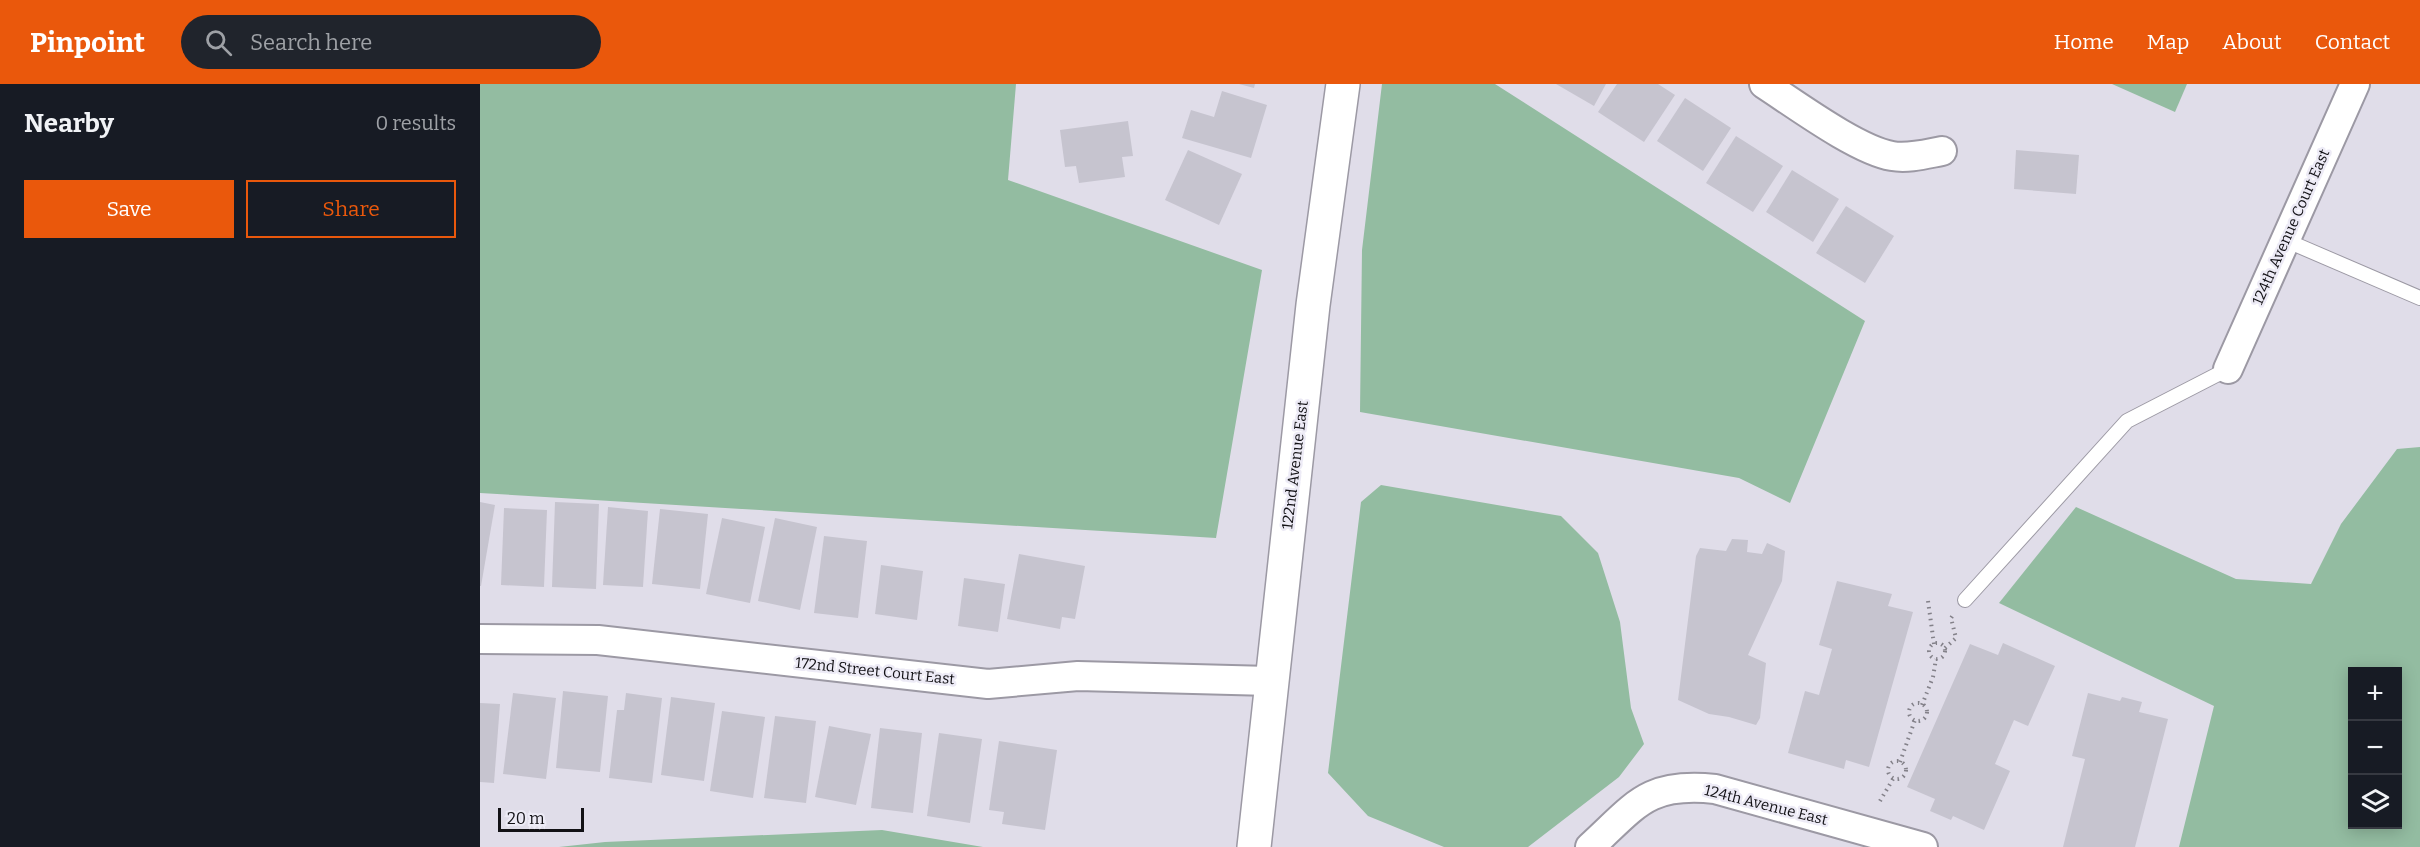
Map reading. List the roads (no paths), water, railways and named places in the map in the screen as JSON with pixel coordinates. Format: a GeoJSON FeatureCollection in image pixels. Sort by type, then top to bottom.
{"type":"FeatureCollection","features":[{"type":"Feature","properties":{"kind":"main road","name":"122nd Avenue East"},"geometry":{"type":"LineString","coordinates":[[1254,847],[1270,681],[1313,305],[1343,84]]}},
{"type":"Feature","properties":{"kind":"street"},"geometry":{"type":"LineString","coordinates":[[1764,84],[1828,126],[1891,156],[1915,157],[1942,151]]}},
{"type":"Feature","properties":{"kind":"street","name":"124th Avenue Court East"},"geometry":{"type":"LineString","coordinates":[[2228,369],[2355,84]]}},
{"type":"Feature","properties":{"kind":"street","name":"172nd Street Court East"},"geometry":{"type":"LineString","coordinates":[[480,639],[598,640],[988,684],[1078,676],[1270,681]]}},
{"type":"Feature","properties":{"kind":"street","name":"124th Avenue East"},"geometry":{"type":"LineString","coordinates":[[1590,847],[1636,805],[1655,792],[1685,786],[1715,789],[1923,847]]}},
{"type":"Feature","properties":{"kind":"lane"},"geometry":{"type":"LineString","coordinates":[[2285,240],[2420,298]]}},
{"type":"Feature","properties":{"kind":"lane"},"geometry":{"type":"LineString","coordinates":[[1965,600],[2127,421],[2228,369]]}}]}
